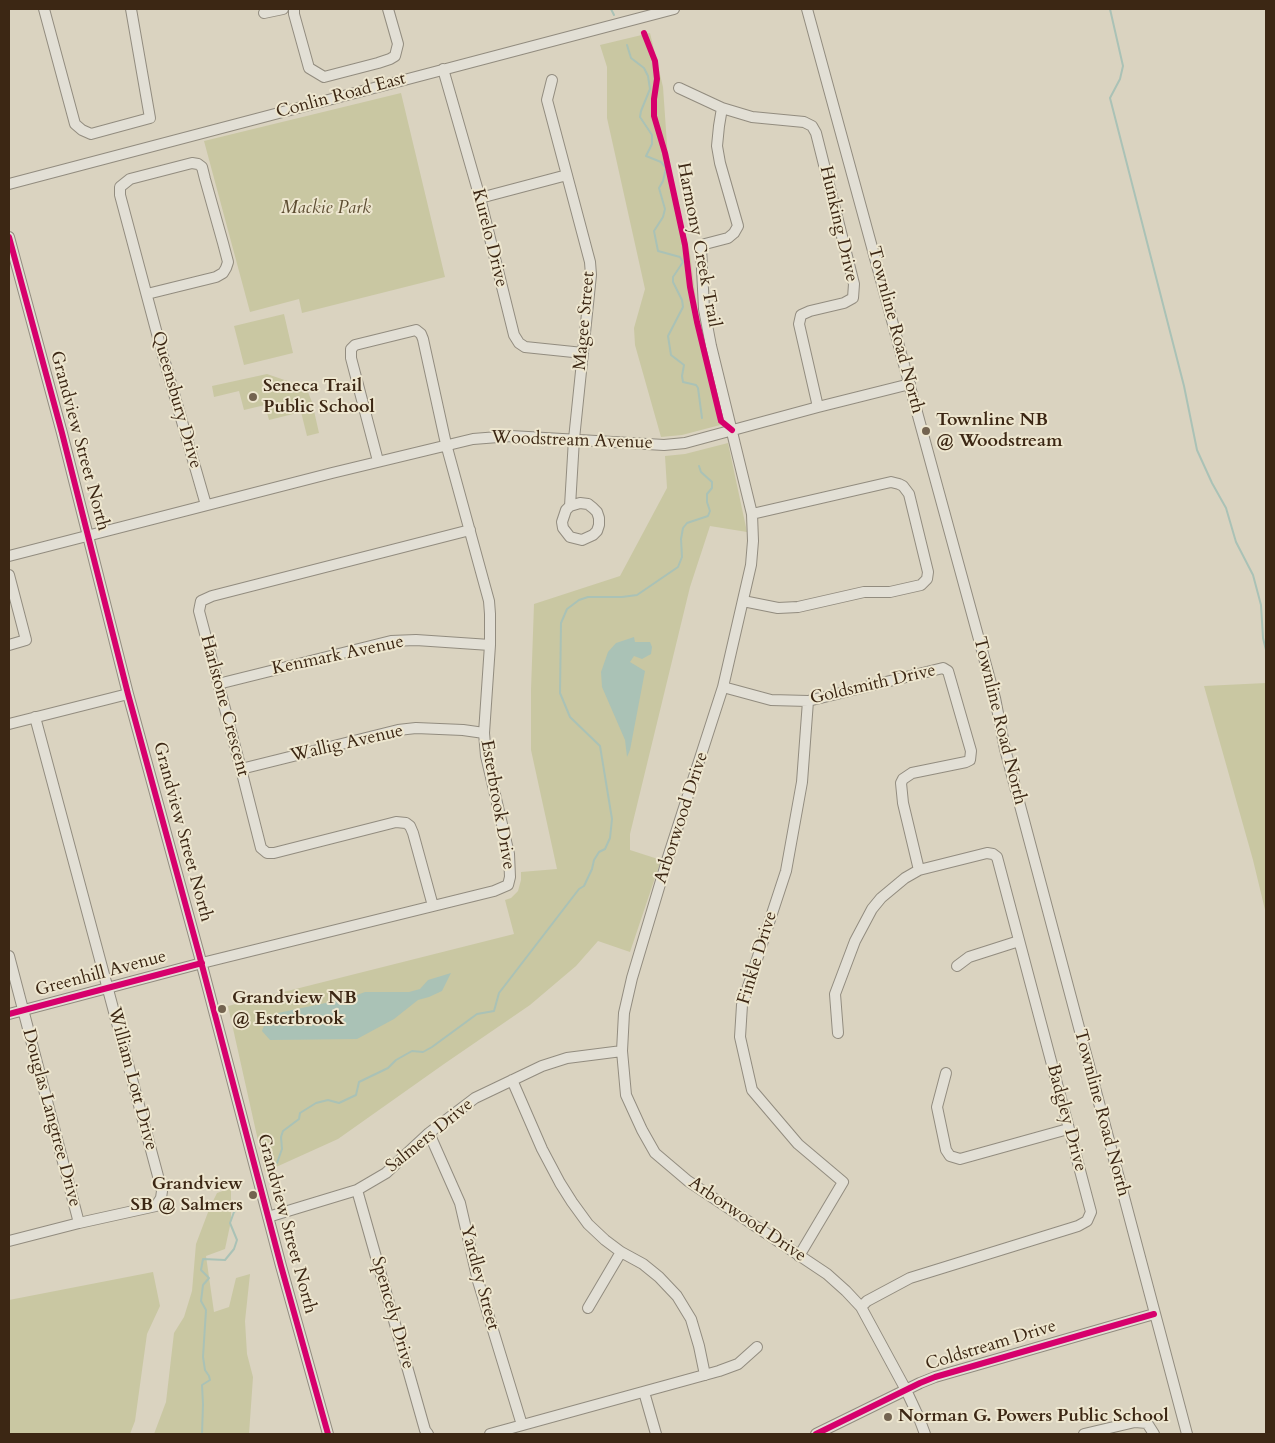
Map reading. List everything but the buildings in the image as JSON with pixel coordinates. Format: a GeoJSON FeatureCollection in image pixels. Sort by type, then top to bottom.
{"type":"FeatureCollection","features":[{"type":"Feature","properties":{"kind":"street"},"geometry":{"type":"LineString","coordinates":[[44,9],[75,124],[91,134],[150,118],[130,9]]}},
{"type":"Feature","properties":{"kind":"street"},"geometry":{"type":"LineString","coordinates":[[264,13],[284,9]]}},
{"type":"Feature","properties":{"kind":"street"},"geometry":{"type":"LineString","coordinates":[[294,9],[309,68],[324,77],[384,61],[395,56],[398,44],[388,9]]}},
{"type":"Feature","properties":{"kind":"street","name":"Conlin Road East"},"geometry":{"type":"LineString","coordinates":[[9,184],[674,9]]}},
{"type":"Feature","properties":{"kind":"street","name":"Townline Road North"},"geometry":{"type":"LineString","coordinates":[[808,9],[995,698],[1005,749],[1187,1434]]}},
{"type":"Feature","properties":{"kind":"street","name":"Kurelo Drive"},"geometry":{"type":"LineString","coordinates":[[443,69],[480,198],[514,335],[519,343],[525,347],[583,353]]}},
{"type":"Feature","properties":{"kind":"street","name":"Magee Street"},"geometry":{"type":"LineString","coordinates":[[552,80],[547,100],[590,262],[591,275],[574,439],[570,506]]}},
{"type":"Feature","properties":{"kind":"street"},"geometry":{"type":"LineString","coordinates":[[679,88],[722,108]]}},
{"type":"Feature","properties":{"kind":"street","name":"Hunking Drive"},"geometry":{"type":"LineString","coordinates":[[722,108],[752,117],[804,122],[812,126],[816,133],[854,284],[853,298],[844,303],[801,315],[799,324],[818,407]]}},
{"type":"Feature","properties":{"kind":"street","name":"Arborwood Drive"},"geometry":{"type":"LineString","coordinates":[[722,108],[718,126],[720,163],[738,226],[728,238],[705,244],[701,247],[704,309],[711,346],[752,514],[753,541],[751,565],[723,687],[669,854],[632,978],[624,1013],[622,1051],[626,1095],[655,1153],[688,1181],[827,1274],[861,1307],[906,1390],[925,1434]]}},
{"type":"Feature","properties":{"kind":"street","name":"Queensbury Drive"},"geometry":{"type":"LineString","coordinates":[[147,294],[216,277],[223,273],[226,268],[228,262],[223,243],[202,167],[198,164],[192,163],[130,178],[120,187],[120,195],[147,294],[206,505]]}},
{"type":"Feature","properties":{"kind":"street"},"geometry":{"type":"LineString","coordinates":[[480,198],[567,175]]}},
{"type":"Feature","properties":{"kind":"street","name":"Grandview Street North"},"geometry":{"type":"LineString","coordinates":[[9,238],[62,433],[128,694],[328,1434]]}},
{"type":"Feature","properties":{"kind":"street","name":"Esterbrook Drive"},"geometry":{"type":"LineString","coordinates":[[202,963],[494,891],[508,885],[510,877],[509,854],[490,780],[484,733],[490,645],[488,601],[446,444],[421,334],[416,330],[355,345],[351,349],[351,358],[378,461]]}},
{"type":"Feature","properties":{"kind":"street","name":"Woodstream Avenue"},"geometry":{"type":"LineString","coordinates":[[88,536],[378,461],[473,439],[511,436],[664,445],[685,443],[910,384]]}},
{"type":"Feature","properties":{"kind":"street"},"geometry":{"type":"LineString","coordinates":[[743,602],[778,608],[798,607],[864,592],[890,592],[921,586],[927,579],[928,572],[909,494],[904,486],[900,484],[891,482],[752,514]]}},
{"type":"Feature","properties":{"kind":"street","name":"Harlstone Crescent"},"geometry":{"type":"LineString","coordinates":[[433,906],[413,833],[410,826],[406,823],[396,822],[274,853],[263,851],[199,611],[201,601],[206,598],[470,530]]}},
{"type":"Feature","properties":{"kind":"street"},"geometry":{"type":"LineString","coordinates":[[9,556],[88,536]]}},
{"type":"Feature","properties":{"kind":"street"},"geometry":{"type":"LineString","coordinates":[[9,575],[26,640],[9,644]]}},
{"type":"Feature","properties":{"kind":"street","name":"Kenmark Avenue"},"geometry":{"type":"LineString","coordinates":[[218,684],[391,641],[416,640],[490,645]]}},
{"type":"Feature","properties":{"kind":"street","name":"Goldsmith Drive"},"geometry":{"type":"LineString","coordinates":[[723,687],[770,700],[808,701],[943,668],[948,671],[971,751],[970,760],[912,773],[903,779],[901,783],[903,803],[919,870]]}},
{"type":"Feature","properties":{"kind":"street"},"geometry":{"type":"LineString","coordinates":[[9,724],[128,694]]}},
{"type":"Feature","properties":{"kind":"street","name":"Finkle Drive"},"geometry":{"type":"LineString","coordinates":[[799,1256],[843,1182],[798,1144],[752,1090],[740,1037],[742,1005],[786,871],[802,782],[808,701]]}},
{"type":"Feature","properties":{"kind":"street","name":"William Lott Drive"},"geometry":{"type":"LineString","coordinates":[[9,1241],[156,1206],[161,1198],[162,1191],[35,717]]}},
{"type":"Feature","properties":{"kind":"street","name":"Wallig Avenue"},"geometry":{"type":"LineString","coordinates":[[241,769],[398,730],[416,728],[484,733]]}},
{"type":"Feature","properties":{"kind":"street","name":"Badgley Drive"},"geometry":{"type":"LineString","coordinates":[[861,1307],[867,1301],[910,1278],[1078,1226],[1087,1221],[1091,1212],[997,858],[993,854],[987,853],[919,870]]}},
{"type":"Feature","properties":{"kind":"street"},"geometry":{"type":"LineString","coordinates":[[838,1033],[835,994],[855,941],[881,898],[905,878],[919,870]]}},
{"type":"Feature","properties":{"kind":"street"},"geometry":{"type":"LineString","coordinates":[[957,966],[969,957],[1019,941]]}},
{"type":"Feature","properties":{"kind":"street","name":"Douglas Langtree Drive"},"geometry":{"type":"LineString","coordinates":[[9,956],[79,1223]]}},
{"type":"Feature","properties":{"kind":"street","name":"Greenhill Avenue"},"geometry":{"type":"LineString","coordinates":[[9,1014],[202,963]]}},
{"type":"Feature","properties":{"kind":"street","name":"Salmers Drive"},"geometry":{"type":"LineString","coordinates":[[268,1217],[357,1190],[386,1173],[428,1133],[476,1098],[512,1080],[542,1066],[567,1058],[622,1051]]}},
{"type":"Feature","properties":{"kind":"street"},"geometry":{"type":"LineString","coordinates":[[946,1073],[937,1107],[946,1150],[950,1156],[960,1159],[1068,1129]]}},
{"type":"Feature","properties":{"kind":"street"},"geometry":{"type":"LineString","coordinates":[[512,1080],[542,1149],[560,1183],[588,1224],[621,1252],[643,1264],[677,1296],[693,1325],[705,1375]]}},
{"type":"Feature","properties":{"kind":"street","name":"Yardley Street"},"geometry":{"type":"LineString","coordinates":[[428,1133],[460,1203],[478,1281],[522,1425]]}},
{"type":"Feature","properties":{"kind":"street","name":"Spencely Drive"},"geometry":{"type":"LineString","coordinates":[[357,1190],[425,1430],[428,1434]]}},
{"type":"Feature","properties":{"kind":"street"},"geometry":{"type":"LineString","coordinates":[[588,1308],[621,1252]]}},
{"type":"Feature","properties":{"kind":"street","name":"Coldstream Drive"},"geometry":{"type":"LineString","coordinates":[[816,1434],[935,1377],[1154,1314]]}},
{"type":"Feature","properties":{"kind":"street"},"geometry":{"type":"LineString","coordinates":[[490,1434],[705,1375],[738,1364],[757,1347]]}},
{"type":"Feature","properties":{"kind":"street"},"geometry":{"type":"LineString","coordinates":[[644,1392],[656,1434]]}},
{"type":"Feature","properties":{"kind":"street"},"geometry":{"type":"LineString","coordinates":[[1084,1434],[1135,1422],[1146,1423],[1154,1434]]}},
{"type":"Feature","properties":{"kind":"green space"},"geometry":{"type":"Polygon","coordinates":[[[650,33],[663,87],[668,159],[690,254],[699,323],[724,424],[682,435],[661,437],[635,345],[634,328],[645,289],[607,118],[607,67],[600,45],[650,33]]]}},
{"type":"Feature","properties":{"kind":"green space","name":"Mackie Park"},"geometry":{"type":"Polygon","coordinates":[[[401,93],[445,277],[302,313],[299,299],[250,312],[204,141],[401,93]]]}},
{"type":"Feature","properties":{"kind":"green space"},"geometry":{"type":"Polygon","coordinates":[[[284,314],[293,353],[244,365],[234,326],[284,314]]]}},
{"type":"Feature","properties":{"kind":"green space"},"geometry":{"type":"Polygon","coordinates":[[[267,374],[302,386],[308,392],[319,433],[307,436],[301,412],[269,420],[265,405],[244,410],[239,391],[214,397],[212,386],[267,374]]]}},
{"type":"Feature","properties":{"kind":"green space"},"geometry":{"type":"Polygon","coordinates":[[[728,443],[747,532],[710,526],[690,587],[630,834],[630,850],[661,860],[630,952],[598,941],[576,966],[530,1005],[338,1139],[265,1172],[228,1006],[514,934],[505,900],[511,898],[518,891],[521,872],[557,869],[531,750],[534,604],[620,576],[667,488],[665,456],[685,454],[728,443]]]}},
{"type":"Feature","properties":{"kind":"green space"},"geometry":{"type":"Polygon","coordinates":[[[1266,683],[1266,914],[1253,860],[1204,686],[1266,683]]]}},
{"type":"Feature","properties":{"kind":"green space"},"geometry":{"type":"Polygon","coordinates":[[[231,1188],[231,1221],[225,1249],[206,1256],[214,1312],[229,1307],[236,1278],[250,1274],[245,1321],[247,1354],[253,1377],[249,1434],[154,1434],[166,1402],[174,1333],[184,1317],[192,1291],[196,1244],[217,1193],[231,1188]]]}},
{"type":"Feature","properties":{"kind":"green space"},"geometry":{"type":"Polygon","coordinates":[[[153,1272],[160,1306],[147,1334],[135,1421],[130,1434],[9,1434],[9,1300],[153,1272]]]}},
{"type":"Feature","properties":{"kind":"shaded area"},"geometry":{"type":"Polygon","coordinates":[[[634,637],[635,642],[650,642],[652,647],[651,654],[642,659],[634,656],[630,662],[645,671],[630,750],[627,757],[625,740],[602,687],[601,672],[608,652],[616,643],[634,637]]]}},
{"type":"Feature","properties":{"kind":"shaded area"},"geometry":{"type":"Polygon","coordinates":[[[451,973],[442,991],[418,1000],[394,1019],[357,1039],[270,1040],[262,1031],[265,1023],[278,1013],[349,998],[365,992],[409,992],[420,989],[428,980],[451,973]]]}},
{"type":"Feature","properties":{"kind":"waterway"},"geometry":{"type":"LineString","coordinates":[[611,9],[614,15]]}},
{"type":"Feature","properties":{"kind":"waterway"},"geometry":{"type":"LineString","coordinates":[[1110,9],[1123,66],[1120,79],[1110,98],[1184,386],[1197,450],[1226,508],[1236,542],[1253,575],[1261,605],[1263,638],[1266,650]]}},
{"type":"Feature","properties":{"kind":"waterway"},"geometry":{"type":"LineString","coordinates":[[627,45],[631,58],[644,68],[648,76],[650,89],[640,117],[652,135],[652,144],[646,156],[661,162],[666,168],[659,188],[665,209],[663,217],[654,231],[658,251],[680,257],[683,262],[673,277],[673,282],[682,300],[683,307],[668,336],[671,355],[684,365],[683,382],[696,385],[698,388],[702,418]]}},
{"type":"Feature","properties":{"kind":"waterway"},"geometry":{"type":"LineString","coordinates":[[277,1163],[282,1149],[281,1137],[283,1131],[299,1119],[300,1113],[316,1103],[328,1100],[339,1103],[356,1095],[359,1082],[388,1068],[396,1060],[412,1051],[423,1052],[432,1047],[477,1014],[494,1011],[499,993],[579,889],[584,886],[594,860],[599,852],[605,849],[610,838],[612,819],[600,746],[570,717],[560,693],[561,623],[567,609],[579,600],[588,597],[637,595],[678,567],[682,557],[681,539],[683,528],[687,523],[708,516],[710,511],[707,494],[712,488],[712,482],[701,472],[699,466]]}},
{"type":"Feature","properties":{"kind":"waterway"},"geometry":{"type":"LineString","coordinates":[[202,1434],[202,1385],[210,1380],[205,1370],[203,1357],[206,1310],[201,1301],[203,1285],[209,1278],[201,1270],[203,1259],[225,1260],[234,1249],[237,1240],[230,1223],[234,1212],[239,1209]]}},
{"type":"Feature","properties":{"kind":"cycle path","name":"Harmony Creek Trail"},"geometry":{"type":"LineString","coordinates":[[644,33],[655,61],[657,79],[654,116],[665,153],[685,245],[690,287],[697,322],[721,421],[732,430]]}},
{"type":"Feature","properties":{"kind":"cycle path"},"geometry":{"type":"LineString","coordinates":[[9,237],[62,433],[128,694],[281,1266],[328,1434]]}},
{"type":"Feature","properties":{"kind":"cycle path"},"geometry":{"type":"LineString","coordinates":[[9,1014],[202,963]]}},
{"type":"Feature","properties":{"kind":"cycle path"},"geometry":{"type":"LineString","coordinates":[[816,1434],[935,1377],[1154,1314]]}},
{"type":"Feature","properties":{"kind":"place","name":"Seneca Trail Public School"},"geometry":{"type":"Point","coordinates":[253,397]}},
{"type":"Feature","properties":{"kind":"place","name":"Townline NB @ Woodstream"},"geometry":{"type":"Point","coordinates":[926,431]}},
{"type":"Feature","properties":{"kind":"place","name":"Grandview NB @ Esterbrook"},"geometry":{"type":"Point","coordinates":[222,1009]}},
{"type":"Feature","properties":{"kind":"place","name":"Grandview SB @ Salmers"},"geometry":{"type":"Point","coordinates":[253,1195]}},
{"type":"Feature","properties":{"kind":"place","name":"Norman G. Powers Public School"},"geometry":{"type":"Point","coordinates":[888,1417]}}]}
